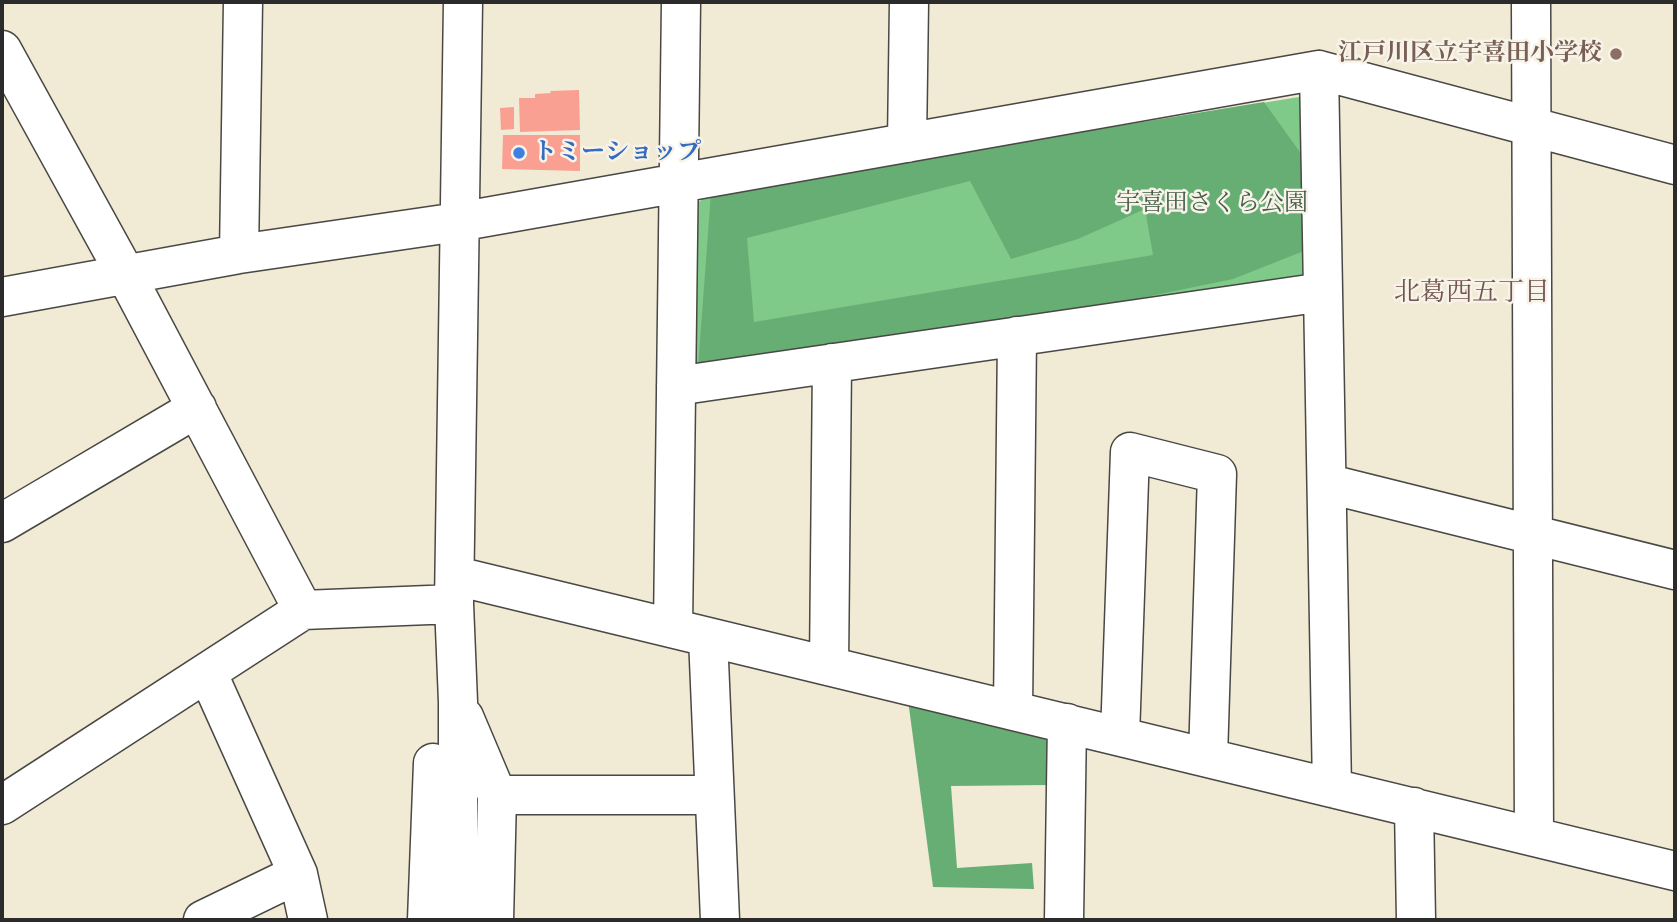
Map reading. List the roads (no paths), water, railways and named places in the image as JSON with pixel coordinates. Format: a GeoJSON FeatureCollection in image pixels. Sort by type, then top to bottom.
{"type":"FeatureCollection","features":[{"type":"Feature","properties":{"kind":"street"},"geometry":{"type":"LineString","coordinates":[[239,254],[243,2]]}},
{"type":"Feature","properties":{"kind":"street"},"geometry":{"type":"LineString","coordinates":[[458,920],[455,590],[463,2]]}},
{"type":"Feature","properties":{"kind":"street"},"geometry":{"type":"LineString","coordinates":[[681,2],[676,386],[690,632],[713,795],[720,920]]}},
{"type":"Feature","properties":{"kind":"street"},"geometry":{"type":"LineString","coordinates":[[907,143],[909,2]]}},
{"type":"Feature","properties":{"kind":"street"},"geometry":{"type":"LineString","coordinates":[[1531,2],[1534,836]]}},
{"type":"Feature","properties":{"kind":"street"},"geometry":{"type":"LineString","coordinates":[[2,50],[126,275],[303,610]]}},
{"type":"Feature","properties":{"kind":"street"},"geometry":{"type":"LineString","coordinates":[[1319,70],[1322,292],[1329,484],[1332,788]]}},
{"type":"Feature","properties":{"kind":"street"},"geometry":{"type":"LineString","coordinates":[[2,297],[239,254],[458,222],[1319,70],[1675,164]]}},
{"type":"Feature","properties":{"kind":"street"},"geometry":{"type":"LineString","coordinates":[[676,386],[1322,292]]}},
{"type":"Feature","properties":{"kind":"street"},"geometry":{"type":"LineString","coordinates":[[1013,710],[1017,336]]}},
{"type":"Feature","properties":{"kind":"street"},"geometry":{"type":"LineString","coordinates":[[829,666],[832,363]]}},
{"type":"Feature","properties":{"kind":"street"},"geometry":{"type":"LineString","coordinates":[[2,523],[197,408]]}},
{"type":"Feature","properties":{"kind":"street"},"geometry":{"type":"LineString","coordinates":[[1121,736],[1130,452],[1217,474],[1208,757]]}},
{"type":"Feature","properties":{"kind":"street"},"geometry":{"type":"LineString","coordinates":[[1329,484],[1675,570]]}},
{"type":"Feature","properties":{"kind":"street"},"geometry":{"type":"LineString","coordinates":[[2,805],[303,610],[455,590],[690,632],[1675,871]]}},
{"type":"Feature","properties":{"kind":"street"},"geometry":{"type":"LineString","coordinates":[[208,674],[298,874],[308,920]]}},
{"type":"Feature","properties":{"kind":"street"},"geometry":{"type":"LineString","coordinates":[[458,702],[497,795],[494,920]]}},
{"type":"Feature","properties":{"kind":"street"},"geometry":{"type":"LineString","coordinates":[[427,920],[434,738],[458,702]]}},
{"type":"Feature","properties":{"kind":"street"},"geometry":{"type":"LineString","coordinates":[[1064,920],[1067,723]]}},
{"type":"Feature","properties":{"kind":"street"},"geometry":{"type":"LineString","coordinates":[[497,795],[713,795]]}},
{"type":"Feature","properties":{"kind":"street"},"geometry":{"type":"LineString","coordinates":[[1414,807],[1416,920]]}},
{"type":"Feature","properties":{"kind":"street"},"geometry":{"type":"LineString","coordinates":[[203,920],[298,874]]}},
{"type":"Feature","properties":{"kind":"place","name":"江戸川区立宇喜田小学校"},"geometry":{"type":"Point","coordinates":[1616,54]}},
{"type":"Feature","properties":{"kind":"place","name":"トミーショップ"},"geometry":{"type":"Point","coordinates":[519,153]}},
{"type":"Feature","properties":{"kind":"district","name":"北葛西五丁目"},"geometry":{"type":"Point","coordinates":[1472,293]}},
{"type":"Feature","properties":{"kind":"park label","name":"宇喜田さくら公園"},"geometry":{"type":"Point","coordinates":[1212,204]}}]}
